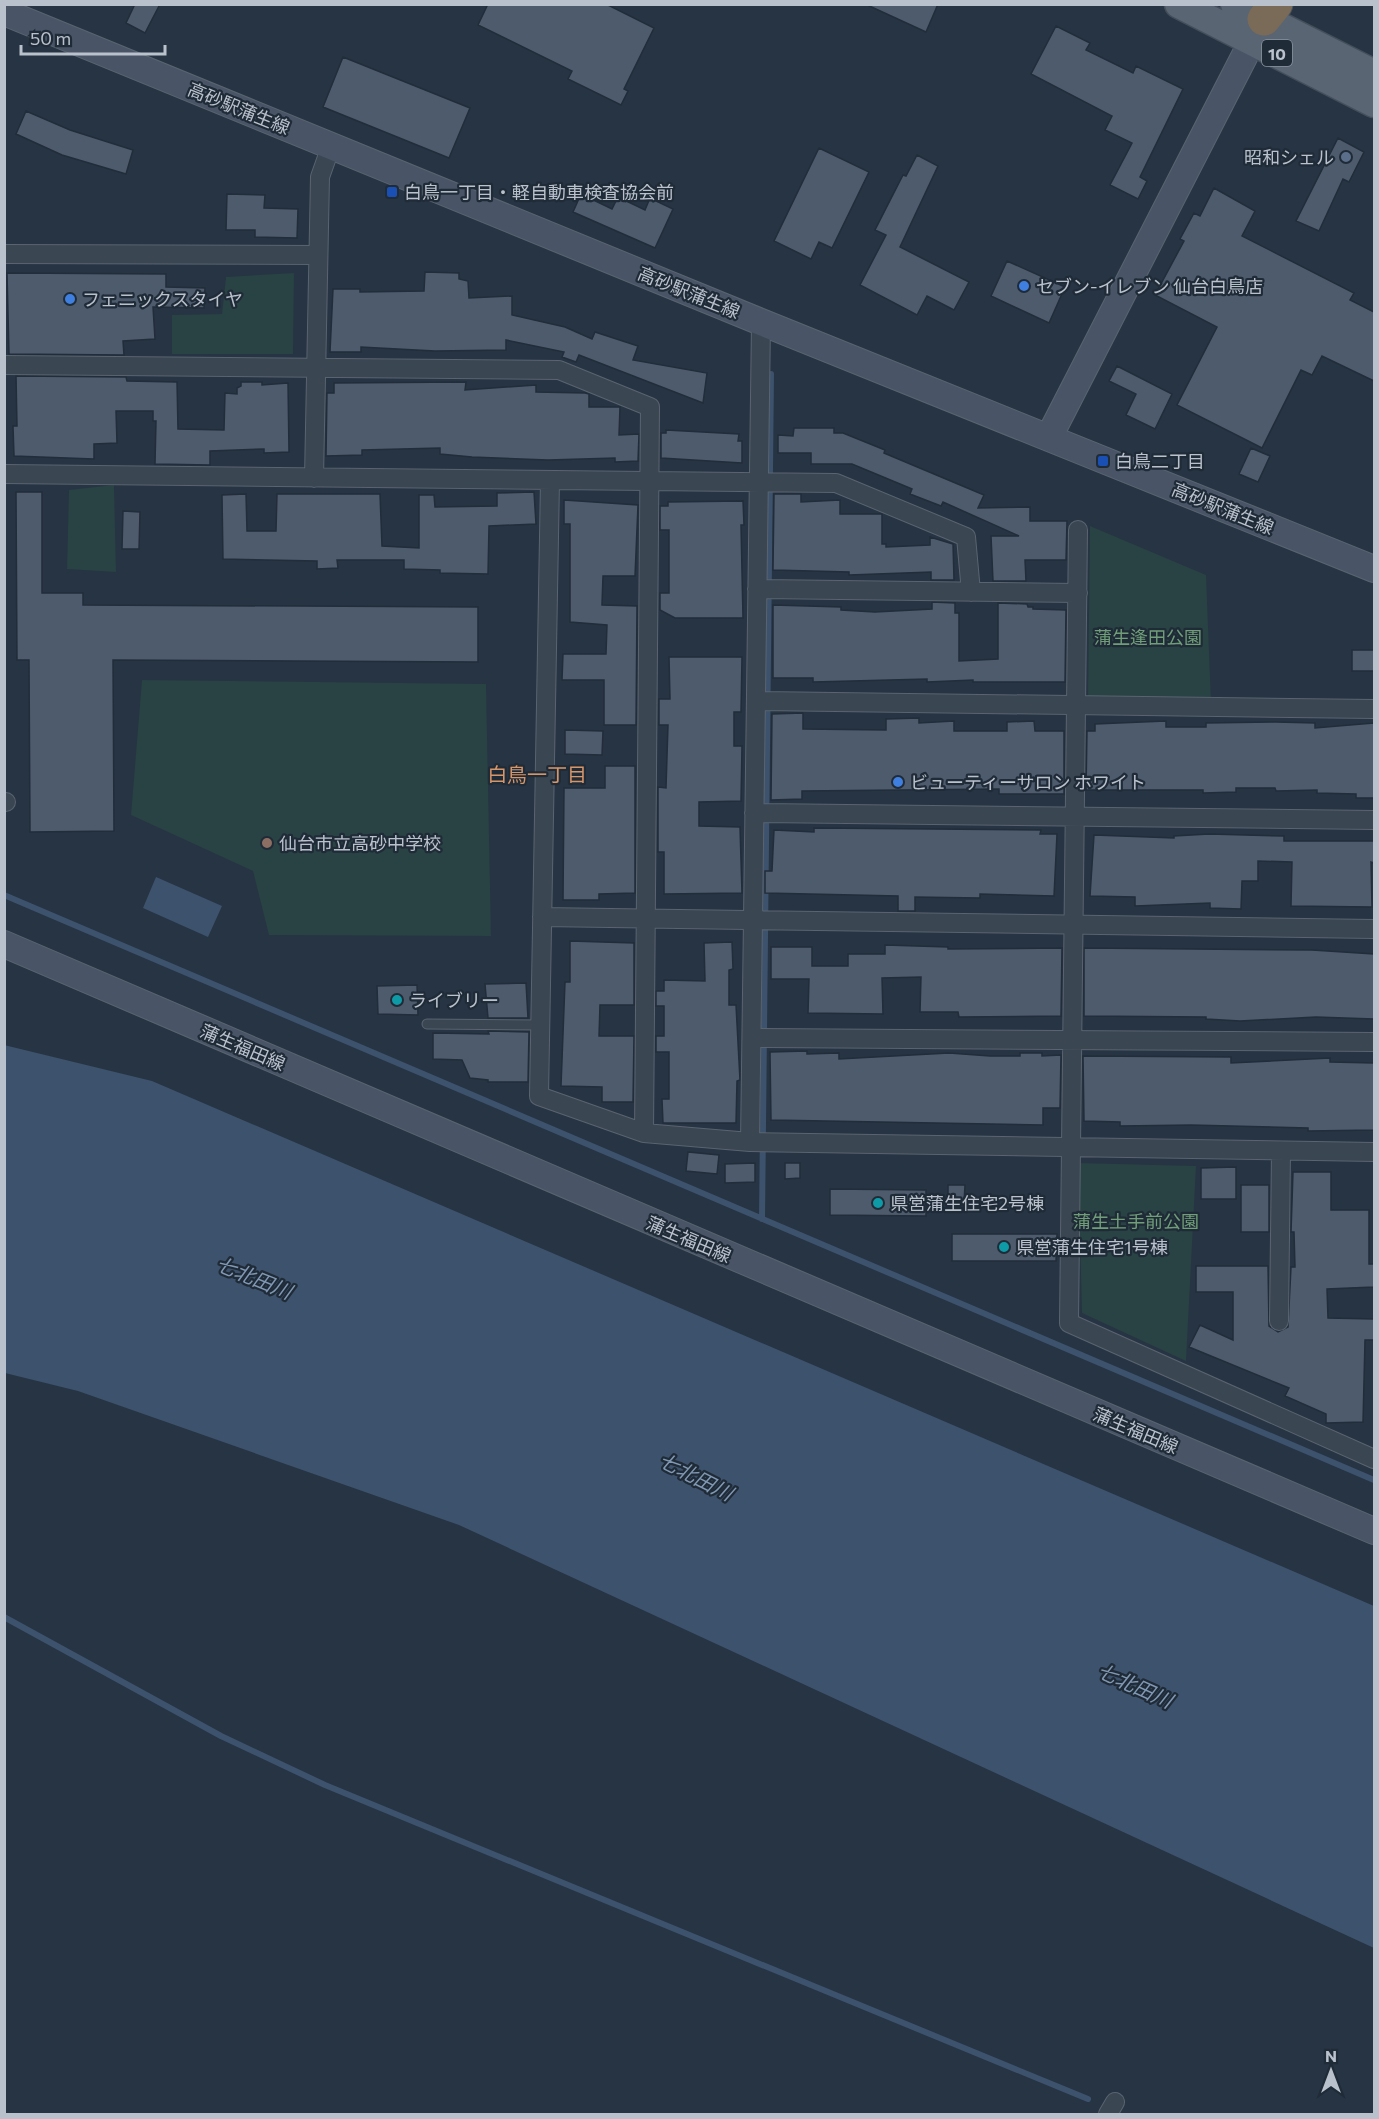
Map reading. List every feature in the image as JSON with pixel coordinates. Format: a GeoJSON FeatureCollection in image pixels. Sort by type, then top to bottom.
{"type":"FeatureCollection","features":[{"type":"Feature","properties":{"kind":"main road","name":"10"},"geometry":{"type":"LineString","coordinates":[[1179,4],[1258,15],[1374,74]]}},
{"type":"Feature","properties":{"kind":"main road","name":"10"},"geometry":{"type":"LineString","coordinates":[[1258,15],[1374,102]]}},
{"type":"Feature","properties":{"kind":"street","name":"高砂駅蒲生線"},"geometry":{"type":"LineString","coordinates":[[4,12],[761,322],[1374,569]]}},
{"type":"Feature","properties":{"kind":"street"},"geometry":{"type":"LineString","coordinates":[[1049,437],[1258,15]]}},
{"type":"Feature","properties":{"kind":"street"},"geometry":{"type":"LineString","coordinates":[[314,478],[320,177],[331,146]]}},
{"type":"Feature","properties":{"kind":"street"},"geometry":{"type":"LineString","coordinates":[[4,254],[318,255]]}},
{"type":"Feature","properties":{"kind":"street"},"geometry":{"type":"LineString","coordinates":[[759,1142],[766,483],[761,322]]}},
{"type":"Feature","properties":{"kind":"street"},"geometry":{"type":"LineString","coordinates":[[4,365],[559,370],[650,407],[644,1133]]}},
{"type":"Feature","properties":{"kind":"street"},"geometry":{"type":"LineString","coordinates":[[4,474],[836,483],[966,537],[971,592]]}},
{"type":"Feature","properties":{"kind":"street"},"geometry":{"type":"LineString","coordinates":[[550,481],[539,1096],[644,1133],[759,1142],[1374,1152]]}},
{"type":"Feature","properties":{"kind":"street"},"geometry":{"type":"LineString","coordinates":[[1078,530],[1069,1323],[1374,1459]]}},
{"type":"Feature","properties":{"kind":"street"},"geometry":{"type":"LineString","coordinates":[[765,589],[1078,594]]}},
{"type":"Feature","properties":{"kind":"street"},"geometry":{"type":"LineString","coordinates":[[764,701],[1374,709]]}},
{"type":"Feature","properties":{"kind":"street"},"geometry":{"type":"LineString","coordinates":[[762,813],[1374,820]]}},
{"type":"Feature","properties":{"kind":"street"},"geometry":{"type":"LineString","coordinates":[[542,917],[1374,929]]}},
{"type":"Feature","properties":{"kind":"street","name":"蒲生福田線"},"geometry":{"type":"LineString","coordinates":[[4,944],[1374,1531]]}},
{"type":"Feature","properties":{"kind":"street"},"geometry":{"type":"LineString","coordinates":[[760,1038],[1374,1042]]}},
{"type":"Feature","properties":{"kind":"street"},"geometry":{"type":"LineString","coordinates":[[1279,1321],[1281,1151]]}},
{"type":"Feature","properties":{"kind":"lane"},"geometry":{"type":"LineString","coordinates":[[427,1024],[540,1025]]}},
{"type":"Feature","properties":{"kind":"green space"},"geometry":{"type":"Polygon","coordinates":[[[294,273],[293,354],[172,354],[172,315],[222,314],[226,277],[294,273]]]}},
{"type":"Feature","properties":{"kind":"green space"},"geometry":{"type":"Polygon","coordinates":[[[114,485],[116,572],[67,569],[69,490],[114,485]]]}},
{"type":"Feature","properties":{"kind":"green space","name":"蒲生逢田公園"},"geometry":{"type":"Polygon","coordinates":[[[1090,526],[1206,575],[1211,702],[1088,699],[1090,526]]]}},
{"type":"Feature","properties":{"kind":"green space"},"geometry":{"type":"Polygon","coordinates":[[[142,680],[486,684],[491,936],[269,935],[253,871],[131,815],[142,680]]]}},
{"type":"Feature","properties":{"kind":"green space","name":"蒲生土手前公園"},"geometry":{"type":"Polygon","coordinates":[[[1078,1163],[1196,1166],[1186,1361],[1082,1313],[1078,1163]]]}},
{"type":"Feature","properties":{"kind":"water"},"geometry":{"type":"Polygon","coordinates":[[[156,877],[222,906],[208,937],[143,908],[156,877]]]}},
{"type":"Feature","properties":{"kind":"water","name":"七北田川"},"geometry":{"type":"Polygon","coordinates":[[[4,1045],[152,1081],[1374,1606],[1374,1948],[459,1525],[78,1391],[5,1373],[4,1045]]]}},
{"type":"Feature","properties":{"kind":"building"},"geometry":{"type":"Polygon","coordinates":[[[135,4],[160,4],[145,33],[126,23],[135,4]]]}},
{"type":"Feature","properties":{"kind":"building"},"geometry":{"type":"Polygon","coordinates":[[[488,4],[606,4],[654,28],[624,89],[628,91],[621,105],[568,79],[572,71],[478,25],[488,4]]]}},
{"type":"Feature","properties":{"kind":"building"},"geometry":{"type":"Polygon","coordinates":[[[865,4],[938,4],[926,32],[865,4]]]}},
{"type":"Feature","properties":{"kind":"building"},"geometry":{"type":"Polygon","coordinates":[[[1056,26],[1090,43],[1086,50],[1133,73],[1136,66],[1183,89],[1140,177],[1147,181],[1138,199],[1110,185],[1132,143],[1105,130],[1112,116],[1031,74],[1056,26]]]}},
{"type":"Feature","properties":{"kind":"building"},"geometry":{"type":"Polygon","coordinates":[[[343,57],[470,108],[449,158],[323,107],[343,57]]]}},
{"type":"Feature","properties":{"kind":"building"},"geometry":{"type":"Polygon","coordinates":[[[26,111],[70,130],[133,150],[126,174],[62,155],[16,134],[26,111]]]}},
{"type":"Feature","properties":{"kind":"building"},"geometry":{"type":"Polygon","coordinates":[[[1338,138],[1364,152],[1349,182],[1343,179],[1319,231],[1296,221],[1338,138]]]}},
{"type":"Feature","properties":{"kind":"building"},"geometry":{"type":"Polygon","coordinates":[[[819,148],[869,172],[832,248],[819,242],[811,259],[774,241],[819,148]]]}},
{"type":"Feature","properties":{"kind":"building"},"geometry":{"type":"Polygon","coordinates":[[[917,155],[938,166],[900,247],[969,282],[954,310],[927,296],[917,315],[860,285],[886,235],[875,230],[903,175],[906,176],[917,155]]]}},
{"type":"Feature","properties":{"kind":"building"},"geometry":{"type":"Polygon","coordinates":[[[1214,188],[1255,211],[1242,236],[1354,293],[1350,300],[1374,312],[1374,381],[1322,356],[1312,375],[1301,370],[1262,448],[1177,405],[1217,327],[1155,295],[1184,241],[1180,239],[1194,213],[1200,216],[1214,188]]]}},
{"type":"Feature","properties":{"kind":"building"},"geometry":{"type":"Polygon","coordinates":[[[227,194],[265,195],[264,208],[298,209],[297,238],[255,237],[255,230],[226,230],[227,194]]]}},
{"type":"Feature","properties":{"kind":"building"},"geometry":{"type":"Polygon","coordinates":[[[581,194],[612,209],[618,197],[645,210],[650,198],[673,209],[655,248],[573,212],[581,194]]]}},
{"type":"Feature","properties":{"kind":"building"},"geometry":{"type":"Polygon","coordinates":[[[1007,261],[1065,287],[1049,323],[991,296],[1007,261]]]}},
{"type":"Feature","properties":{"kind":"building"},"geometry":{"type":"Polygon","coordinates":[[[425,272],[459,273],[459,279],[468,281],[469,298],[512,296],[512,315],[565,327],[592,339],[595,332],[638,346],[633,360],[707,373],[703,403],[579,355],[576,362],[562,357],[564,352],[506,340],[506,350],[435,351],[361,347],[361,352],[330,352],[333,289],[360,289],[360,292],[424,291],[425,272]]]}},
{"type":"Feature","properties":{"kind":"building"},"geometry":{"type":"Polygon","coordinates":[[[7,273],[166,274],[166,287],[205,288],[204,308],[153,307],[155,339],[123,341],[124,355],[9,354],[7,273]]]}},
{"type":"Feature","properties":{"kind":"building"},"geometry":{"type":"Polygon","coordinates":[[[1117,366],[1172,394],[1155,429],[1126,415],[1136,394],[1109,381],[1117,366]]]}},
{"type":"Feature","properties":{"kind":"building"},"geometry":{"type":"Polygon","coordinates":[[[16,376],[126,377],[127,381],[177,382],[178,429],[224,430],[225,393],[237,394],[237,388],[241,386],[241,382],[262,382],[262,385],[288,383],[289,452],[264,453],[264,449],[210,451],[210,465],[155,464],[156,421],[153,421],[153,411],[116,411],[117,443],[94,444],[94,459],[14,456],[13,426],[17,426],[16,376]]]}},
{"type":"Feature","properties":{"kind":"building"},"geometry":{"type":"Polygon","coordinates":[[[466,382],[465,390],[536,385],[536,392],[589,394],[589,407],[620,407],[619,435],[639,434],[638,461],[615,462],[615,458],[548,460],[472,457],[440,454],[440,448],[362,450],[362,455],[326,456],[327,393],[334,393],[334,383],[466,382]]]}},
{"type":"Feature","properties":{"kind":"building"},"geometry":{"type":"Polygon","coordinates":[[[794,428],[834,428],[834,433],[843,433],[885,450],[884,453],[984,495],[978,508],[1030,507],[1030,521],[1067,521],[1066,560],[1025,560],[1026,581],[993,581],[991,536],[1019,536],[943,502],[941,506],[910,494],[912,489],[852,464],[811,464],[811,453],[778,453],[778,435],[793,436],[794,428]]]}},
{"type":"Feature","properties":{"kind":"building"},"geometry":{"type":"Polygon","coordinates":[[[666,430],[739,434],[738,441],[742,441],[742,463],[661,458],[661,433],[666,433],[666,430]]]}},
{"type":"Feature","properties":{"kind":"building"},"geometry":{"type":"Polygon","coordinates":[[[1251,448],[1270,456],[1258,482],[1239,474],[1251,448]]]}},
{"type":"Feature","properties":{"kind":"building"},"geometry":{"type":"Polygon","coordinates":[[[16,492],[42,492],[42,593],[83,593],[83,605],[478,607],[478,662],[113,660],[114,831],[30,832],[29,660],[17,660],[16,492]]]}},
{"type":"Feature","properties":{"kind":"building"},"geometry":{"type":"Polygon","coordinates":[[[534,492],[536,524],[489,526],[488,574],[440,573],[440,570],[404,569],[404,560],[337,560],[338,568],[317,569],[317,561],[223,559],[222,495],[246,494],[247,531],[276,531],[277,494],[380,494],[382,546],[419,548],[419,495],[434,495],[435,507],[497,506],[497,493],[534,492]]]}},
{"type":"Feature","properties":{"kind":"building"},"geometry":{"type":"Polygon","coordinates":[[[774,494],[801,494],[801,502],[840,500],[840,514],[882,514],[882,544],[886,544],[886,547],[930,545],[930,537],[953,544],[954,580],[931,580],[931,572],[849,575],[849,572],[773,570],[774,494]]]}},
{"type":"Feature","properties":{"kind":"building"},"geometry":{"type":"Polygon","coordinates":[[[564,500],[638,505],[635,576],[603,576],[602,605],[637,606],[636,725],[604,725],[604,680],[562,680],[563,654],[606,654],[607,625],[570,622],[570,524],[564,524],[564,500]]]}},
{"type":"Feature","properties":{"kind":"building"},"geometry":{"type":"Polygon","coordinates":[[[743,501],[744,525],[741,525],[743,618],[675,618],[660,610],[660,593],[669,593],[669,530],[660,530],[660,506],[668,506],[668,502],[743,501]]]}},
{"type":"Feature","properties":{"kind":"building"},"geometry":{"type":"Polygon","coordinates":[[[123,511],[140,512],[139,549],[122,549],[123,511]]]}},
{"type":"Feature","properties":{"kind":"building"},"geometry":{"type":"Polygon","coordinates":[[[932,602],[955,603],[955,613],[959,613],[959,661],[998,659],[998,603],[1027,604],[1033,609],[1066,610],[1065,682],[973,682],[973,680],[927,682],[927,679],[813,682],[813,678],[773,678],[773,605],[841,607],[841,610],[875,612],[932,609],[932,602]]]}},
{"type":"Feature","properties":{"kind":"building"},"geometry":{"type":"Polygon","coordinates":[[[1352,650],[1374,650],[1374,671],[1352,671],[1352,650]]]}},
{"type":"Feature","properties":{"kind":"building"},"geometry":{"type":"Polygon","coordinates":[[[669,657],[742,657],[741,712],[734,712],[734,746],[742,746],[741,801],[699,802],[699,826],[740,827],[742,893],[664,894],[664,852],[658,852],[658,787],[666,788],[668,725],[659,725],[659,699],[670,699],[669,657]]]}},
{"type":"Feature","properties":{"kind":"building"},"geometry":{"type":"Polygon","coordinates":[[[803,713],[803,729],[886,730],[886,719],[919,718],[919,723],[954,721],[954,731],[1007,731],[1007,722],[1034,721],[1035,731],[1064,731],[1064,794],[999,794],[999,789],[802,791],[802,799],[771,800],[772,714],[803,713]]]}},
{"type":"Feature","properties":{"kind":"building"},"geometry":{"type":"Polygon","coordinates":[[[1166,721],[1166,727],[1206,727],[1206,723],[1276,722],[1315,723],[1315,728],[1374,723],[1374,798],[1356,798],[1356,794],[1317,793],[1317,790],[1276,791],[1275,788],[1236,788],[1236,792],[1203,793],[1203,790],[1086,790],[1087,731],[1095,731],[1095,724],[1166,721]]]}},
{"type":"Feature","properties":{"kind":"building"},"geometry":{"type":"Polygon","coordinates":[[[565,730],[603,731],[602,755],[565,754],[565,730]]]}},
{"type":"Feature","properties":{"kind":"building"},"geometry":{"type":"Polygon","coordinates":[[[605,766],[635,766],[635,893],[599,894],[599,900],[563,900],[564,788],[605,788],[605,766]]]}},
{"type":"Feature","properties":{"kind":"building"},"geometry":{"type":"Polygon","coordinates":[[[814,828],[1041,830],[1040,834],[1057,834],[1054,896],[980,894],[980,898],[915,897],[915,911],[898,911],[898,896],[765,893],[765,871],[772,871],[774,830],[814,832],[814,828]]]}},
{"type":"Feature","properties":{"kind":"building"},"geometry":{"type":"Polygon","coordinates":[[[1209,834],[1284,836],[1284,841],[1374,841],[1374,863],[1371,862],[1372,907],[1291,906],[1292,862],[1258,861],[1258,881],[1242,881],[1241,909],[1210,908],[1210,903],[1135,906],[1135,897],[1090,896],[1094,835],[1174,838],[1174,836],[1209,834]]]}},
{"type":"Feature","properties":{"kind":"building"},"geometry":{"type":"Polygon","coordinates":[[[570,941],[634,943],[634,1005],[600,1005],[599,1036],[634,1036],[633,1102],[602,1102],[602,1087],[561,1086],[565,982],[570,982],[570,941]]]}},
{"type":"Feature","properties":{"kind":"building"},"geometry":{"type":"Polygon","coordinates":[[[732,942],[733,969],[729,970],[729,1005],[736,1005],[740,1080],[737,1081],[736,1123],[663,1123],[662,1099],[669,1099],[669,1052],[656,1052],[656,1036],[664,1036],[664,1006],[656,1006],[656,991],[664,991],[664,980],[705,981],[704,943],[732,942]]]}},
{"type":"Feature","properties":{"kind":"building"},"geometry":{"type":"Polygon","coordinates":[[[885,945],[948,947],[948,949],[1062,948],[1061,1016],[959,1017],[958,1012],[920,1012],[921,977],[882,978],[883,1014],[808,1013],[809,979],[771,979],[771,947],[812,947],[812,966],[848,966],[848,954],[885,954],[885,945]]]}},
{"type":"Feature","properties":{"kind":"building"},"geometry":{"type":"Polygon","coordinates":[[[1084,948],[1312,950],[1374,954],[1374,1019],[1316,1017],[1240,1021],[1206,1019],[1206,1017],[1084,1016],[1084,948]]]}},
{"type":"Feature","properties":{"kind":"building"},"geometry":{"type":"Polygon","coordinates":[[[526,983],[528,1018],[488,1018],[485,984],[526,983]]]}},
{"type":"Feature","properties":{"kind":"building","name":"ライブリー"},"geometry":{"type":"Polygon","coordinates":[[[417,985],[418,1015],[378,1014],[377,986],[417,985]]]}},
{"type":"Feature","properties":{"kind":"building"},"geometry":{"type":"Polygon","coordinates":[[[488,1031],[529,1032],[528,1082],[488,1082],[488,1080],[470,1078],[462,1060],[433,1059],[433,1033],[489,1034],[488,1031]]]}},
{"type":"Feature","properties":{"kind":"building"},"geometry":{"type":"Polygon","coordinates":[[[807,1051],[807,1054],[839,1053],[839,1059],[949,1053],[990,1056],[1020,1056],[1020,1053],[1042,1053],[1042,1056],[1061,1055],[1060,1108],[1043,1108],[1043,1125],[771,1120],[770,1052],[807,1051]]]}},
{"type":"Feature","properties":{"kind":"building"},"geometry":{"type":"Polygon","coordinates":[[[1083,1056],[1231,1057],[1231,1063],[1330,1058],[1330,1062],[1374,1063],[1374,1130],[1308,1131],[1308,1128],[1191,1125],[1120,1126],[1120,1122],[1084,1121],[1083,1056]]]}},
{"type":"Feature","properties":{"kind":"building"},"geometry":{"type":"Polygon","coordinates":[[[688,1152],[719,1155],[717,1174],[686,1171],[688,1152]]]}},
{"type":"Feature","properties":{"kind":"building"},"geometry":{"type":"Polygon","coordinates":[[[755,1163],[755,1182],[725,1183],[725,1164],[755,1163]]]}},
{"type":"Feature","properties":{"kind":"building"},"geometry":{"type":"Polygon","coordinates":[[[785,1163],[800,1163],[800,1178],[785,1179],[785,1163]]]}},
{"type":"Feature","properties":{"kind":"building"},"geometry":{"type":"Polygon","coordinates":[[[1236,1167],[1236,1199],[1201,1199],[1201,1168],[1236,1167]]]}},
{"type":"Feature","properties":{"kind":"building"},"geometry":{"type":"Polygon","coordinates":[[[1293,1172],[1331,1172],[1331,1210],[1369,1210],[1369,1264],[1374,1264],[1374,1287],[1327,1289],[1328,1318],[1374,1319],[1374,1340],[1365,1340],[1363,1422],[1326,1423],[1326,1414],[1285,1396],[1289,1388],[1189,1347],[1200,1325],[1233,1340],[1233,1292],[1196,1292],[1196,1266],[1268,1266],[1269,1326],[1278,1332],[1288,1327],[1291,1267],[1295,1267],[1294,1232],[1291,1232],[1293,1172]]]}},
{"type":"Feature","properties":{"kind":"building"},"geometry":{"type":"Polygon","coordinates":[[[948,1185],[965,1185],[964,1203],[948,1203],[948,1185]]]}},
{"type":"Feature","properties":{"kind":"building"},"geometry":{"type":"Polygon","coordinates":[[[1241,1185],[1269,1185],[1269,1232],[1241,1232],[1241,1185]]]}},
{"type":"Feature","properties":{"kind":"building","name":"県営蒲生住宅2号棟"},"geometry":{"type":"Polygon","coordinates":[[[830,1189],[926,1190],[926,1216],[830,1215],[830,1189]]]}},
{"type":"Feature","properties":{"kind":"building","name":"県営蒲生住宅1号棟"},"geometry":{"type":"Polygon","coordinates":[[[952,1234],[1057,1234],[1056,1261],[952,1261],[952,1234]]]}},
{"type":"Feature","properties":{"kind":"waterway"},"geometry":{"type":"LineString","coordinates":[[762,1219],[771,374]]}},
{"type":"Feature","properties":{"kind":"waterway"},"geometry":{"type":"LineString","coordinates":[[4,895],[1374,1480]]}},
{"type":"Feature","properties":{"kind":"waterway"},"geometry":{"type":"LineString","coordinates":[[4,1617],[221,1736],[325,1785],[1088,2099]]}},
{"type":"Feature","properties":{"kind":"place","name":"昭和シェル"},"geometry":{"type":"Point","coordinates":[1346,157]}},
{"type":"Feature","properties":{"kind":"place","name":"白鳥一丁目・軽自動車検査協会前"},"geometry":{"type":"Point","coordinates":[392,192]}},
{"type":"Feature","properties":{"kind":"place","name":"セブン-イレブン 仙台白鳥店"},"geometry":{"type":"Point","coordinates":[1024,286]}},
{"type":"Feature","properties":{"kind":"place","name":"フェニックスタイヤ"},"geometry":{"type":"Point","coordinates":[70,299]}},
{"type":"Feature","properties":{"kind":"place","name":"白鳥二丁目"},"geometry":{"type":"Point","coordinates":[1103,461]}},
{"type":"Feature","properties":{"kind":"place","name":"ビューティーサロン ホワイト"},"geometry":{"type":"Point","coordinates":[898,782]}},
{"type":"Feature","properties":{"kind":"place","name":"仙台市立高砂中学校"},"geometry":{"type":"Point","coordinates":[267,843]}},
{"type":"Feature","properties":{"kind":"place","name":"ライブリー"},"geometry":{"type":"Point","coordinates":[397,1000]}},
{"type":"Feature","properties":{"kind":"place","name":"県営蒲生住宅2号棟"},"geometry":{"type":"Point","coordinates":[878,1203]}},
{"type":"Feature","properties":{"kind":"place","name":"県営蒲生住宅1号棟"},"geometry":{"type":"Point","coordinates":[1004,1247]}},
{"type":"Feature","properties":{"kind":"district","name":"白鳥一丁目"},"geometry":{"type":"Point","coordinates":[537,774]}}]}
